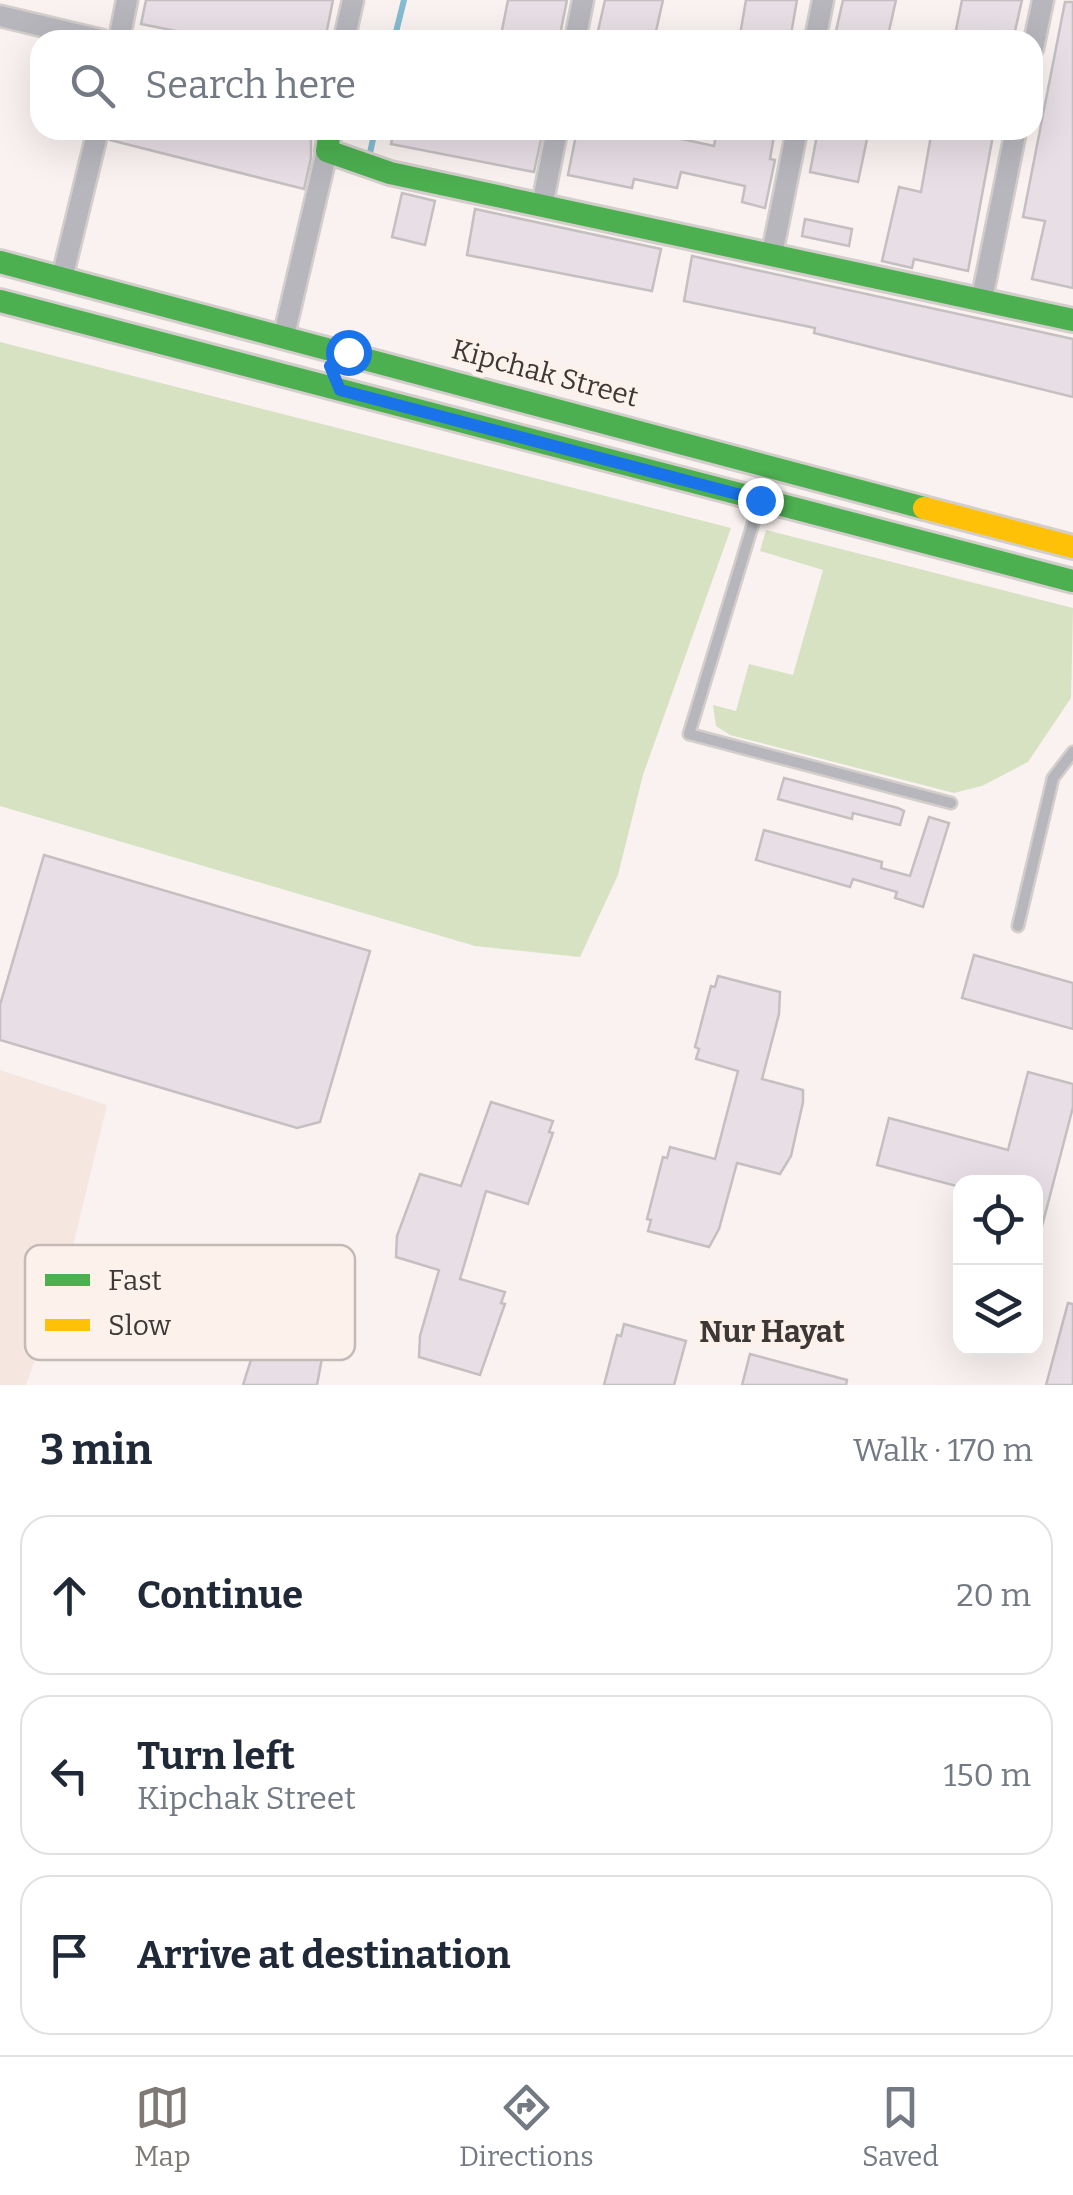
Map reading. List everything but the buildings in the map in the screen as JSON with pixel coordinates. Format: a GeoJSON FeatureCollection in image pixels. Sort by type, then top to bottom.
{"type":"FeatureCollection","features":[{"type":"Feature","properties":{"kind":"main road"},"geometry":{"type":"LineString","coordinates":[[329,140],[366,165],[1073,320]]}},
{"type":"Feature","properties":{"kind":"main road","name":"Kipchak Street"},"geometry":{"type":"LineString","coordinates":[[0,262],[284,334],[1073,547]]}},
{"type":"Feature","properties":{"kind":"main road"},"geometry":{"type":"LineString","coordinates":[[0,301],[1073,582]]}},
{"type":"Feature","properties":{"kind":"main road"},"geometry":{"type":"LineString","coordinates":[[340,390],[330,366],[348,352]]}},
{"type":"Feature","properties":{"kind":"street"},"geometry":{"type":"LineString","coordinates":[[121,30],[127,0]]}},
{"type":"Feature","properties":{"kind":"street"},"geometry":{"type":"LineString","coordinates":[[346,30],[352,0]]}},
{"type":"Feature","properties":{"kind":"street"},"geometry":{"type":"LineString","coordinates":[[577,30],[583,0]]}},
{"type":"Feature","properties":{"kind":"street"},"geometry":{"type":"LineString","coordinates":[[817,30],[823,0]]}},
{"type":"Feature","properties":{"kind":"street"},"geometry":{"type":"LineString","coordinates":[[1037,30],[1043,0]]}},
{"type":"Feature","properties":{"kind":"street"},"geometry":{"type":"LineString","coordinates":[[0,16],[59,30]]}},
{"type":"Feature","properties":{"kind":"street"},"geometry":{"type":"LineString","coordinates":[[62,278],[96,140]]}},
{"type":"Feature","properties":{"kind":"street"},"geometry":{"type":"LineString","coordinates":[[284,334],[329,140]]}},
{"type":"Feature","properties":{"kind":"street"},"geometry":{"type":"LineString","coordinates":[[542,206],[555,140]]}},
{"type":"Feature","properties":{"kind":"street"},"geometry":{"type":"LineString","coordinates":[[772,254],[795,140]]}},
{"type":"Feature","properties":{"kind":"street"},"geometry":{"type":"LineString","coordinates":[[982,298],[1014,140]]}},
{"type":"Feature","properties":{"kind":"lane"},"geometry":{"type":"LineString","coordinates":[[760,500],[689,734],[951,803]]}},
{"type":"Feature","properties":{"kind":"lane"},"geometry":{"type":"LineString","coordinates":[[1018,926],[1054,778],[1073,752]]}},
{"type":"Feature","properties":{"kind":"shaded area"},"geometry":{"type":"Polygon","coordinates":[[[0,1070],[107,1105],[73,1245],[25,1245],[25,1360],[35,1360],[26,1385],[0,1385],[0,1070]]]}},
{"type":"Feature","properties":{"kind":"green space"},"geometry":{"type":"Polygon","coordinates":[[[0,342],[731,528],[643,775],[618,875],[580,957],[475,946],[0,806],[0,342]]]}},
{"type":"Feature","properties":{"kind":"green space"},"geometry":{"type":"Polygon","coordinates":[[[766,530],[1073,608],[1071,698],[1028,762],[982,786],[954,793],[730,735],[716,726],[713,705],[736,711],[749,664],[793,675],[823,570],[760,551],[766,530]]]}},
{"type":"Feature","properties":{"kind":"waterway"},"geometry":{"type":"LineString","coordinates":[[396,30],[404,0]]}},
{"type":"Feature","properties":{"kind":"waterway"},"geometry":{"type":"LineString","coordinates":[[370,153],[373,140]]}},
{"type":"Feature","properties":{"kind":"traffic: fast"},"geometry":{"type":"LineString","coordinates":[[329,140],[327,151],[390,173],[1073,320]]}},
{"type":"Feature","properties":{"kind":"traffic: fast"},"geometry":{"type":"LineString","coordinates":[[0,262],[924,508]]}},
{"type":"Feature","properties":{"kind":"traffic: fast"},"geometry":{"type":"LineString","coordinates":[[0,301],[1073,581]]}},
{"type":"Feature","properties":{"kind":"traffic: slow"},"geometry":{"type":"LineString","coordinates":[[924,508],[1073,547]]}},
{"type":"Feature","properties":{"kind":"district","name":"Nur Hayat"},"geometry":{"type":"Point","coordinates":[772,1332]}},
{"type":"Feature","properties":{"kind":"route"},"geometry":{"type":"LineString","coordinates":[[348,352],[336,357],[330,366],[334,384],[340,390],[760,500]]}}]}
